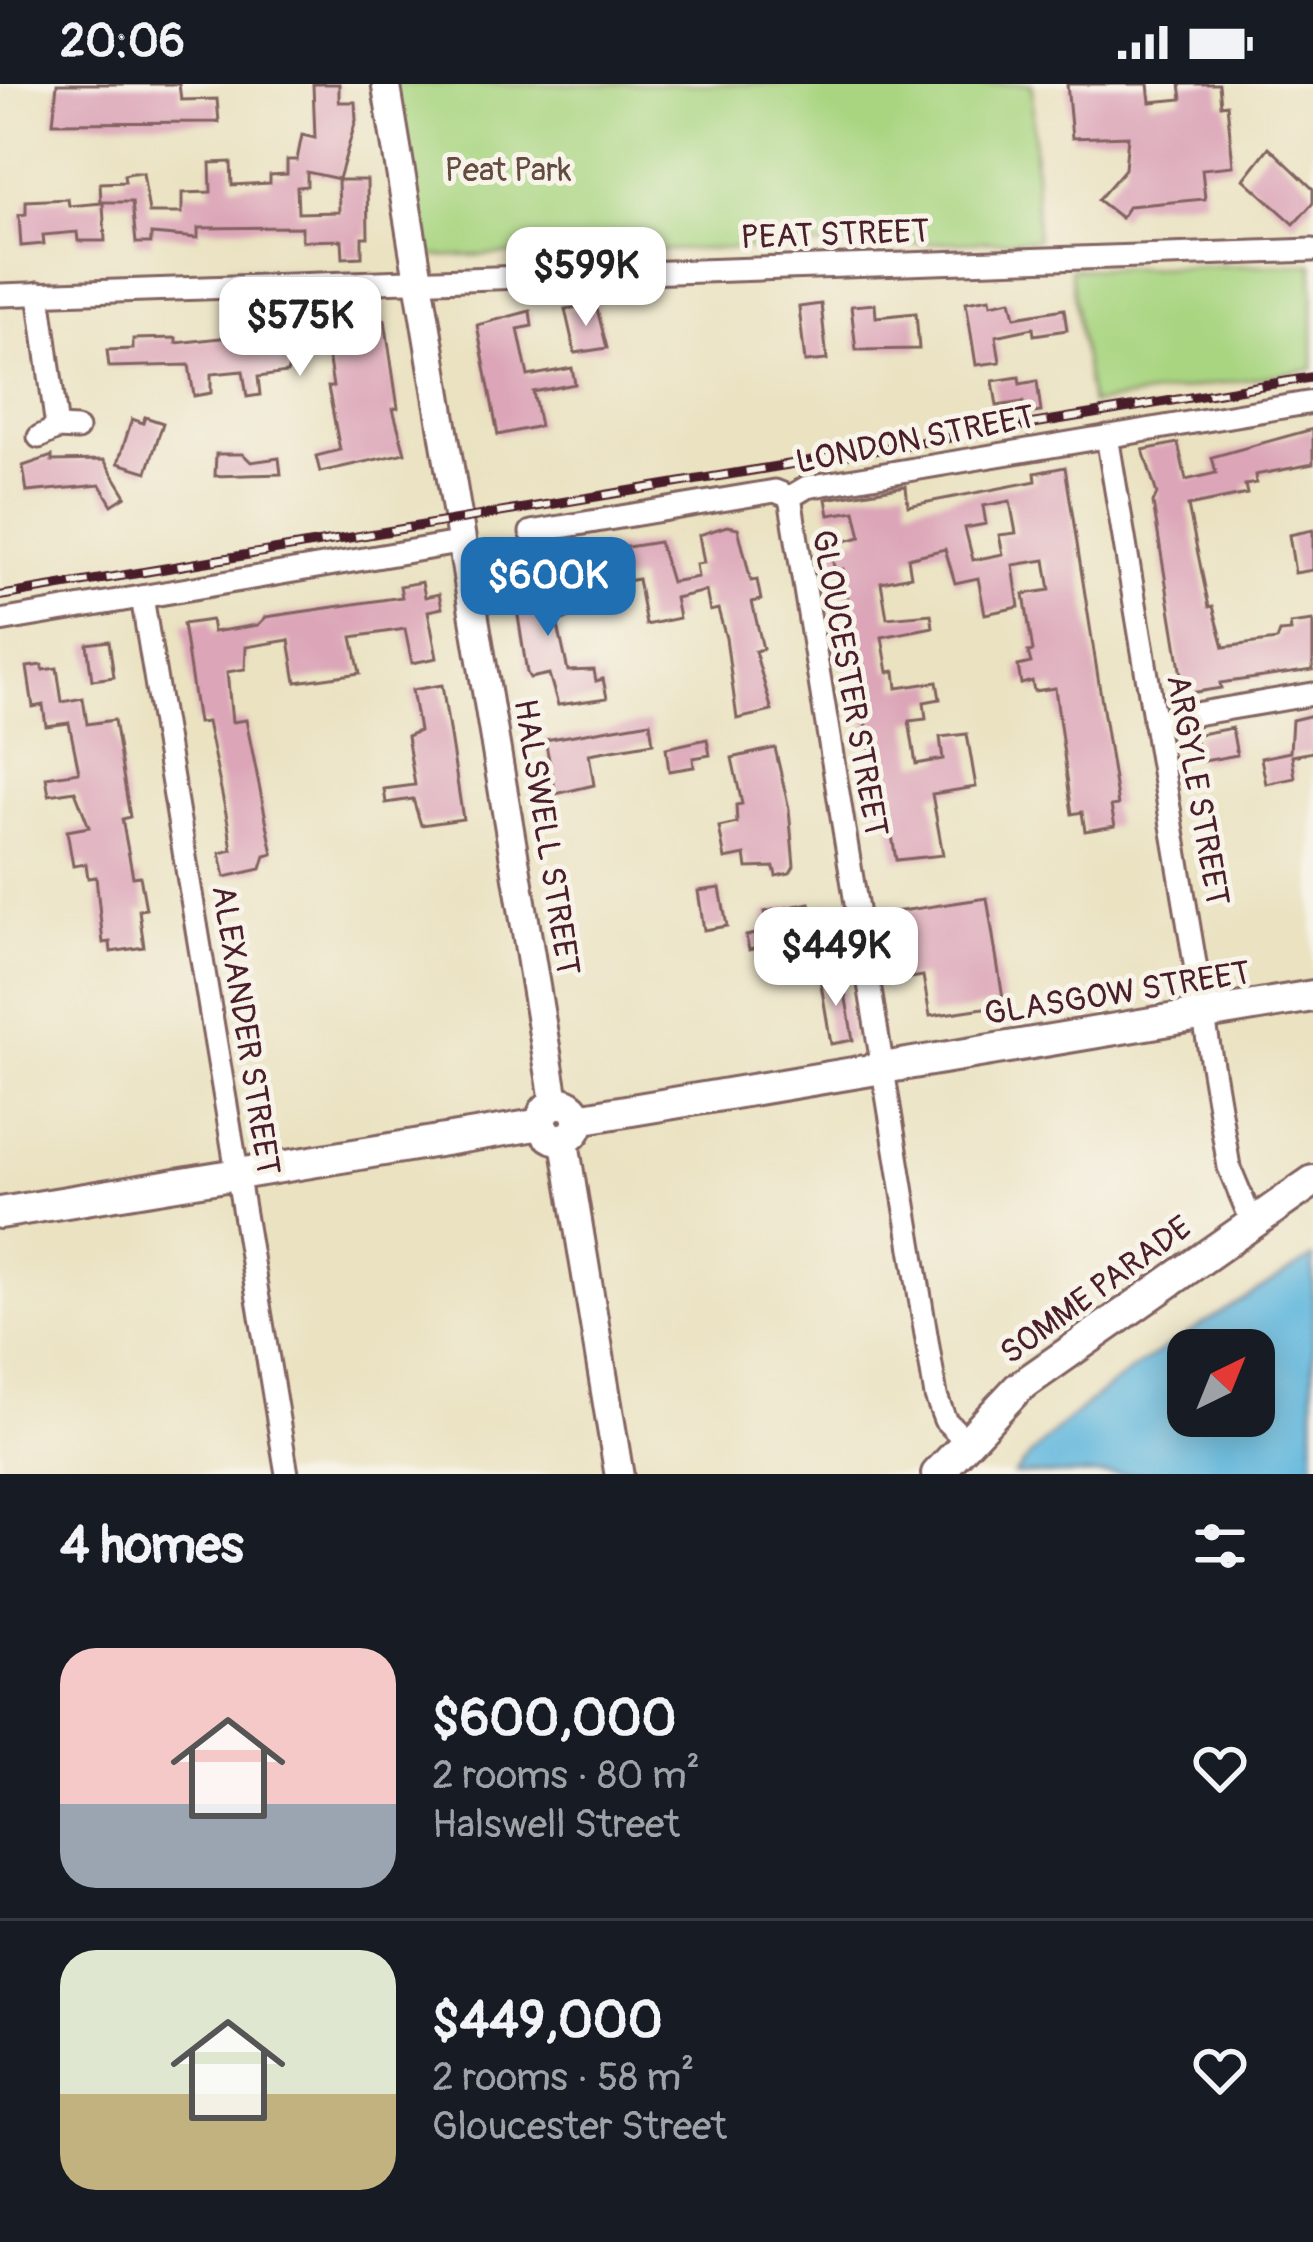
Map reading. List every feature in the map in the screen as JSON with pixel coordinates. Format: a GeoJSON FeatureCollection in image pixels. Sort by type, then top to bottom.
{"type":"FeatureCollection","features":[{"type":"Feature","properties":{"kind":"main road","name":"GLASGOW STREET"},"geometry":{"type":"LineString","coordinates":[[0,1214],[1313,996]]}},
{"type":"Feature","properties":{"kind":"main road","name":"SOMME PARADE"},"geometry":{"type":"LineString","coordinates":[[937,1474],[964,1439],[1018,1388],[1313,1181]]}},
{"type":"Feature","properties":{"kind":"street","name":"HALSWELL STREET"},"geometry":{"type":"LineString","coordinates":[[386,84],[619,1474]]}},
{"type":"Feature","properties":{"kind":"street","name":"PEAT STREET"},"geometry":{"type":"LineString","coordinates":[[0,295],[1313,250]]}},
{"type":"Feature","properties":{"kind":"street"},"geometry":{"type":"LineString","coordinates":[[39,293],[58,431]]}},
{"type":"Feature","properties":{"kind":"street","name":"LONDON STREET"},"geometry":{"type":"LineString","coordinates":[[531,532],[775,491],[790,497],[807,487],[1313,402]]}},
{"type":"Feature","properties":{"kind":"street","name":"ARGYLE STREET"},"geometry":{"type":"LineString","coordinates":[[1107,436],[1233,1188],[1252,1222]]}},
{"type":"Feature","properties":{"kind":"street","name":"GLOUCESTER STREET"},"geometry":{"type":"LineString","coordinates":[[790,497],[936,1396],[945,1420],[964,1439]]}},
{"type":"Feature","properties":{"kind":"street"},"geometry":{"type":"LineString","coordinates":[[0,621],[464,542]]}},
{"type":"Feature","properties":{"kind":"street","name":"ALEXANDER STREET"},"geometry":{"type":"LineString","coordinates":[[142,597],[287,1474]]}},
{"type":"Feature","properties":{"kind":"street"},"geometry":{"type":"LineString","coordinates":[[1154,721],[1313,694]]}},
{"type":"Feature","properties":{"kind":"green space","name":"Peat Park"},"geometry":{"type":"Polygon","coordinates":[[[391,84],[1032,84],[1037,240],[420,257],[391,84]]]}},
{"type":"Feature","properties":{"kind":"green space"},"geometry":{"type":"Polygon","coordinates":[[[1313,264],[1313,369],[1091,404],[1070,269],[1313,264]]]}},
{"type":"Feature","properties":{"kind":"water"},"geometry":{"type":"Polygon","coordinates":[[[1313,1257],[1313,1474],[1014,1474],[1079,1410],[1167,1348],[1167,1437],[1275,1437],[1275,1329],[1195,1329],[1313,1257]]]}},
{"type":"Feature","properties":{"kind":"building"},"geometry":{"type":"Polygon","coordinates":[[[57,84],[179,84],[181,100],[217,99],[219,122],[53,123],[57,84]]]}},
{"type":"Feature","properties":{"kind":"building"},"geometry":{"type":"Polygon","coordinates":[[[313,84],[339,84],[339,102],[355,102],[356,120],[339,179],[307,172],[307,186],[297,187],[298,213],[339,212],[338,180],[367,180],[368,237],[362,237],[362,257],[343,258],[342,240],[302,241],[302,227],[198,228],[198,238],[151,234],[151,243],[136,243],[132,202],[101,202],[100,183],[125,182],[124,175],[132,173],[143,173],[149,213],[182,213],[182,193],[211,192],[210,163],[231,162],[232,185],[270,183],[270,175],[287,174],[287,160],[297,160],[302,135],[315,138],[313,84]]]}},
{"type":"Feature","properties":{"kind":"building"},"geometry":{"type":"Polygon","coordinates":[[[1067,84],[1148,84],[1150,102],[1182,99],[1180,84],[1219,84],[1221,105],[1227,104],[1233,166],[1202,169],[1205,199],[1129,206],[1121,218],[1098,200],[1125,169],[1128,136],[1072,138],[1067,84]]]}},
{"type":"Feature","properties":{"kind":"building"},"geometry":{"type":"Polygon","coordinates":[[[1269,147],[1313,189],[1313,203],[1294,224],[1244,179],[1269,147]]]}},
{"type":"Feature","properties":{"kind":"building"},"geometry":{"type":"Polygon","coordinates":[[[68,199],[69,206],[103,203],[105,241],[78,241],[77,232],[43,235],[44,244],[21,246],[19,215],[26,214],[26,201],[68,199]]]}},
{"type":"Feature","properties":{"kind":"building"},"geometry":{"type":"Polygon","coordinates":[[[990,298],[991,304],[1011,300],[1015,317],[1064,309],[1067,330],[1034,335],[1033,328],[996,336],[1000,362],[976,365],[966,302],[990,298]]]}},
{"type":"Feature","properties":{"kind":"building"},"geometry":{"type":"Polygon","coordinates":[[[821,304],[827,360],[805,362],[799,307],[821,304]]]}},
{"type":"Feature","properties":{"kind":"building"},"geometry":{"type":"Polygon","coordinates":[[[875,304],[876,317],[916,313],[919,349],[856,350],[851,306],[875,304]]]}},
{"type":"Feature","properties":{"kind":"building"},"geometry":{"type":"Polygon","coordinates":[[[596,305],[607,348],[575,353],[565,309],[596,305]]]}},
{"type":"Feature","properties":{"kind":"building"},"geometry":{"type":"Polygon","coordinates":[[[530,311],[532,326],[518,329],[528,376],[572,368],[575,384],[533,392],[540,426],[498,435],[477,325],[530,311]]]}},
{"type":"Feature","properties":{"kind":"building"},"geometry":{"type":"Polygon","coordinates":[[[385,320],[398,408],[393,409],[405,453],[320,472],[316,456],[340,450],[328,387],[333,387],[328,354],[291,360],[287,373],[258,377],[260,395],[247,397],[243,371],[211,374],[211,393],[194,396],[189,365],[109,367],[107,350],[133,349],[133,339],[176,338],[176,343],[282,331],[284,346],[317,342],[315,332],[385,320]]]}},
{"type":"Feature","properties":{"kind":"building"},"geometry":{"type":"Polygon","coordinates":[[[1019,377],[1020,384],[1037,381],[1041,412],[1025,414],[1023,402],[997,406],[993,381],[1019,377]]]}},
{"type":"Feature","properties":{"kind":"building"},"geometry":{"type":"Polygon","coordinates":[[[145,417],[163,423],[147,472],[118,463],[132,419],[143,423],[145,417]]]}},
{"type":"Feature","properties":{"kind":"building"},"geometry":{"type":"Polygon","coordinates":[[[1313,429],[1313,464],[1255,475],[1256,483],[1245,485],[1247,494],[1188,506],[1209,607],[1213,606],[1224,647],[1277,640],[1280,632],[1291,631],[1290,624],[1313,621],[1313,670],[1220,683],[1221,688],[1184,694],[1153,503],[1157,494],[1143,450],[1178,443],[1186,480],[1216,473],[1212,457],[1313,429]]]}},
{"type":"Feature","properties":{"kind":"building"},"geometry":{"type":"Polygon","coordinates":[[[216,454],[243,454],[251,462],[279,458],[281,474],[215,476],[216,454]]]}},
{"type":"Feature","properties":{"kind":"building"},"geometry":{"type":"Polygon","coordinates":[[[52,456],[52,461],[104,460],[126,496],[112,505],[100,485],[27,492],[23,466],[52,456]]]}},
{"type":"Feature","properties":{"kind":"building"},"geometry":{"type":"Polygon","coordinates":[[[1065,467],[1118,805],[1111,806],[1115,826],[1085,831],[1082,812],[1072,814],[1055,688],[1034,691],[1032,681],[1021,684],[1018,666],[1031,663],[1028,652],[1033,651],[1024,594],[1050,590],[1045,560],[1013,565],[1019,607],[985,614],[978,578],[955,583],[945,549],[908,558],[911,576],[881,582],[887,618],[931,614],[933,627],[882,637],[888,672],[895,671],[897,688],[937,682],[940,699],[924,702],[926,719],[909,721],[916,764],[943,759],[940,737],[967,734],[976,787],[932,794],[943,855],[896,860],[889,817],[881,819],[843,569],[835,571],[829,545],[861,537],[855,511],[829,515],[826,499],[906,486],[908,506],[1036,481],[1035,473],[1065,467]],[[1010,501],[983,506],[986,524],[965,528],[973,560],[1003,554],[999,535],[1016,533],[1010,501]]]}},
{"type":"Feature","properties":{"kind":"building"},"geometry":{"type":"Polygon","coordinates":[[[727,526],[738,528],[751,581],[757,580],[761,600],[752,602],[763,649],[755,651],[772,711],[737,719],[726,638],[718,609],[710,611],[706,591],[675,598],[679,618],[646,625],[638,579],[596,586],[590,553],[659,542],[671,582],[698,577],[696,564],[704,563],[699,535],[727,526]]]}},
{"type":"Feature","properties":{"kind":"building"},"geometry":{"type":"Polygon","coordinates":[[[1313,530],[1313,570],[1295,573],[1289,535],[1313,530]]]}},
{"type":"Feature","properties":{"kind":"building"},"geometry":{"type":"Polygon","coordinates":[[[530,559],[538,602],[570,597],[574,617],[557,621],[568,671],[594,670],[596,681],[603,679],[607,698],[558,705],[549,674],[530,678],[527,673],[515,597],[508,598],[503,567],[530,559]]]}},
{"type":"Feature","properties":{"kind":"building"},"geometry":{"type":"Polygon","coordinates":[[[422,582],[425,597],[439,594],[442,608],[428,611],[437,658],[412,663],[405,629],[352,637],[360,673],[296,682],[289,640],[246,647],[245,669],[227,672],[232,722],[246,720],[273,854],[265,856],[261,869],[225,877],[220,853],[232,850],[228,823],[207,722],[198,723],[183,624],[211,620],[213,632],[258,625],[266,617],[402,597],[400,586],[422,582]]]}},
{"type":"Feature","properties":{"kind":"building"},"geometry":{"type":"Polygon","coordinates":[[[109,641],[114,677],[92,680],[87,644],[109,641]]]}},
{"type":"Feature","properties":{"kind":"building"},"geometry":{"type":"Polygon","coordinates":[[[42,665],[43,670],[57,668],[62,702],[83,698],[87,724],[114,720],[130,817],[122,819],[133,877],[140,876],[146,909],[139,910],[144,947],[111,952],[110,942],[103,943],[96,877],[88,878],[86,864],[73,866],[67,831],[89,827],[75,791],[49,795],[46,777],[79,772],[69,723],[46,726],[43,705],[33,707],[27,667],[42,665]]]}},
{"type":"Feature","properties":{"kind":"building"},"geometry":{"type":"Polygon","coordinates":[[[442,685],[463,819],[421,825],[413,799],[386,803],[384,789],[415,785],[407,736],[419,731],[412,690],[442,685]]]}},
{"type":"Feature","properties":{"kind":"building"},"geometry":{"type":"Polygon","coordinates":[[[1313,715],[1313,752],[1292,756],[1295,778],[1266,784],[1261,758],[1290,752],[1292,720],[1313,715]]]}},
{"type":"Feature","properties":{"kind":"building"},"geometry":{"type":"Polygon","coordinates":[[[650,722],[653,743],[589,754],[594,785],[556,794],[545,740],[650,722]]]}},
{"type":"Feature","properties":{"kind":"building"},"geometry":{"type":"Polygon","coordinates":[[[1232,728],[1237,755],[1199,762],[1195,735],[1232,728]]]}},
{"type":"Feature","properties":{"kind":"building"},"geometry":{"type":"Polygon","coordinates":[[[707,739],[710,755],[693,758],[694,767],[669,771],[666,748],[707,739]]]}},
{"type":"Feature","properties":{"kind":"building"},"geometry":{"type":"Polygon","coordinates":[[[775,748],[789,809],[794,866],[790,873],[776,876],[774,867],[747,868],[745,855],[725,859],[719,827],[737,823],[736,805],[742,804],[732,758],[775,748]]]}},
{"type":"Feature","properties":{"kind":"building"},"geometry":{"type":"Polygon","coordinates":[[[720,888],[727,926],[704,930],[698,891],[720,888]]]}},
{"type":"Feature","properties":{"kind":"building"},"geometry":{"type":"Polygon","coordinates":[[[987,898],[1004,1005],[930,1016],[923,976],[898,980],[888,913],[987,898]]]}},
{"type":"Feature","properties":{"kind":"building"},"geometry":{"type":"Polygon","coordinates":[[[810,903],[816,933],[749,950],[746,936],[768,931],[764,912],[810,903]]]}},
{"type":"Feature","properties":{"kind":"building"},"geometry":{"type":"Polygon","coordinates":[[[842,975],[853,1040],[831,1044],[820,978],[842,975]]]}},
{"type":"Feature","properties":{"kind":"railway"},"geometry":{"type":"LineString","coordinates":[[0,596],[1313,377]]}}]}
